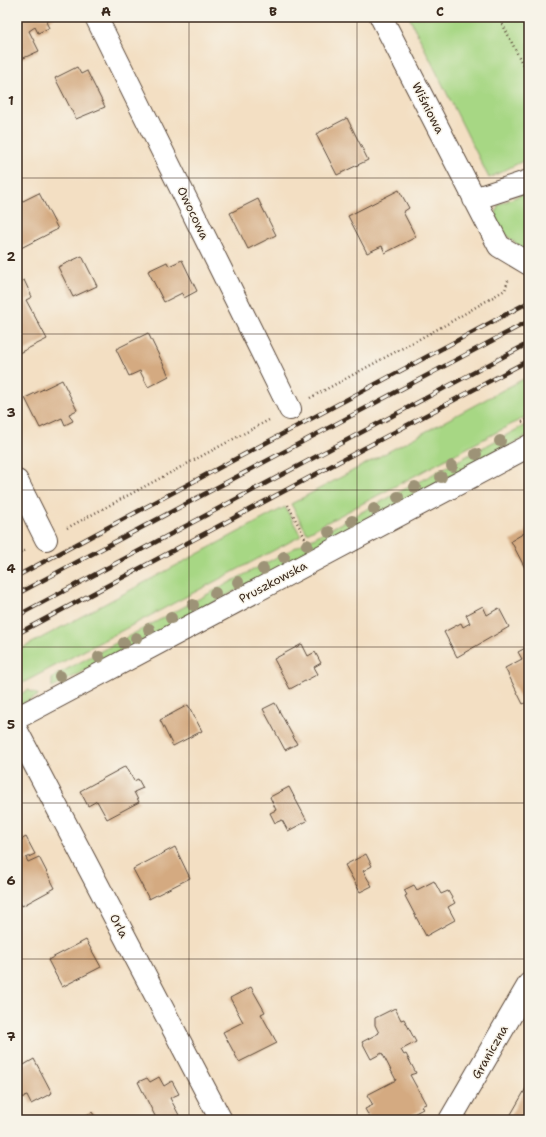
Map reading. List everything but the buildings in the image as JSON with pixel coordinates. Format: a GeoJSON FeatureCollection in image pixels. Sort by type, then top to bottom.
{"type":"FeatureCollection","features":[{"type":"Feature","properties":{"kind":"street","name":"Owocowa"},"geometry":{"type":"LineString","coordinates":[[96,17],[290,409]]}},
{"type":"Feature","properties":{"kind":"street","name":"Wiśniowa"},"geometry":{"type":"LineString","coordinates":[[381,17],[499,246],[529,264]]}},
{"type":"Feature","properties":{"kind":"street"},"geometry":{"type":"LineString","coordinates":[[474,199],[529,181]]}},
{"type":"Feature","properties":{"kind":"street","name":"Pruszkowska"},"geometry":{"type":"LineString","coordinates":[[17,718],[529,446]]}},
{"type":"Feature","properties":{"kind":"street"},"geometry":{"type":"LineString","coordinates":[[17,481],[46,539]]}},
{"type":"Feature","properties":{"kind":"street","name":"Orla"},"geometry":{"type":"LineString","coordinates":[[17,731],[221,1120]]}},
{"type":"Feature","properties":{"kind":"street","name":"Graniczna"},"geometry":{"type":"LineString","coordinates":[[450,1120],[529,984]]}},
{"type":"Feature","properties":{"kind":"path"},"geometry":{"type":"LineString","coordinates":[[500,17],[529,77]]}},
{"type":"Feature","properties":{"kind":"path"},"geometry":{"type":"LineString","coordinates":[[288,505],[306,538]]}},
{"type":"Feature","properties":{"kind":"green space"},"geometry":{"type":"Polygon","coordinates":[[[409,17],[529,17],[529,158],[489,178],[409,17]]]}},
{"type":"Feature","properties":{"kind":"green space"},"geometry":{"type":"Polygon","coordinates":[[[529,191],[529,251],[519,246],[503,231],[499,226],[496,215],[498,205],[529,191]]]}},
{"type":"Feature","properties":{"kind":"green space"},"geometry":{"type":"Polygon","coordinates":[[[529,376],[529,415],[307,533],[291,504],[529,376]]]}},
{"type":"Feature","properties":{"kind":"green space"},"geometry":{"type":"Polygon","coordinates":[[[529,423],[529,435],[52,688],[52,679],[56,675],[529,423]]]}},
{"type":"Feature","properties":{"kind":"green space"},"geometry":{"type":"Polygon","coordinates":[[[285,507],[301,536],[17,686],[17,651],[285,507]]]}},
{"type":"Feature","properties":{"kind":"green space"},"geometry":{"type":"Polygon","coordinates":[[[28,690],[39,695],[17,707],[17,696],[28,690]]]}},
{"type":"Feature","properties":{"kind":"railway"},"geometry":{"type":"LineString","coordinates":[[17,576],[529,302]]}},
{"type":"Feature","properties":{"kind":"railway"},"geometry":{"type":"LineString","coordinates":[[17,594],[529,321]]}},
{"type":"Feature","properties":{"kind":"railway"},"geometry":{"type":"LineString","coordinates":[[17,616],[529,343]]}},
{"type":"Feature","properties":{"kind":"railway"},"geometry":{"type":"LineString","coordinates":[[17,634],[529,360]]}}]}
